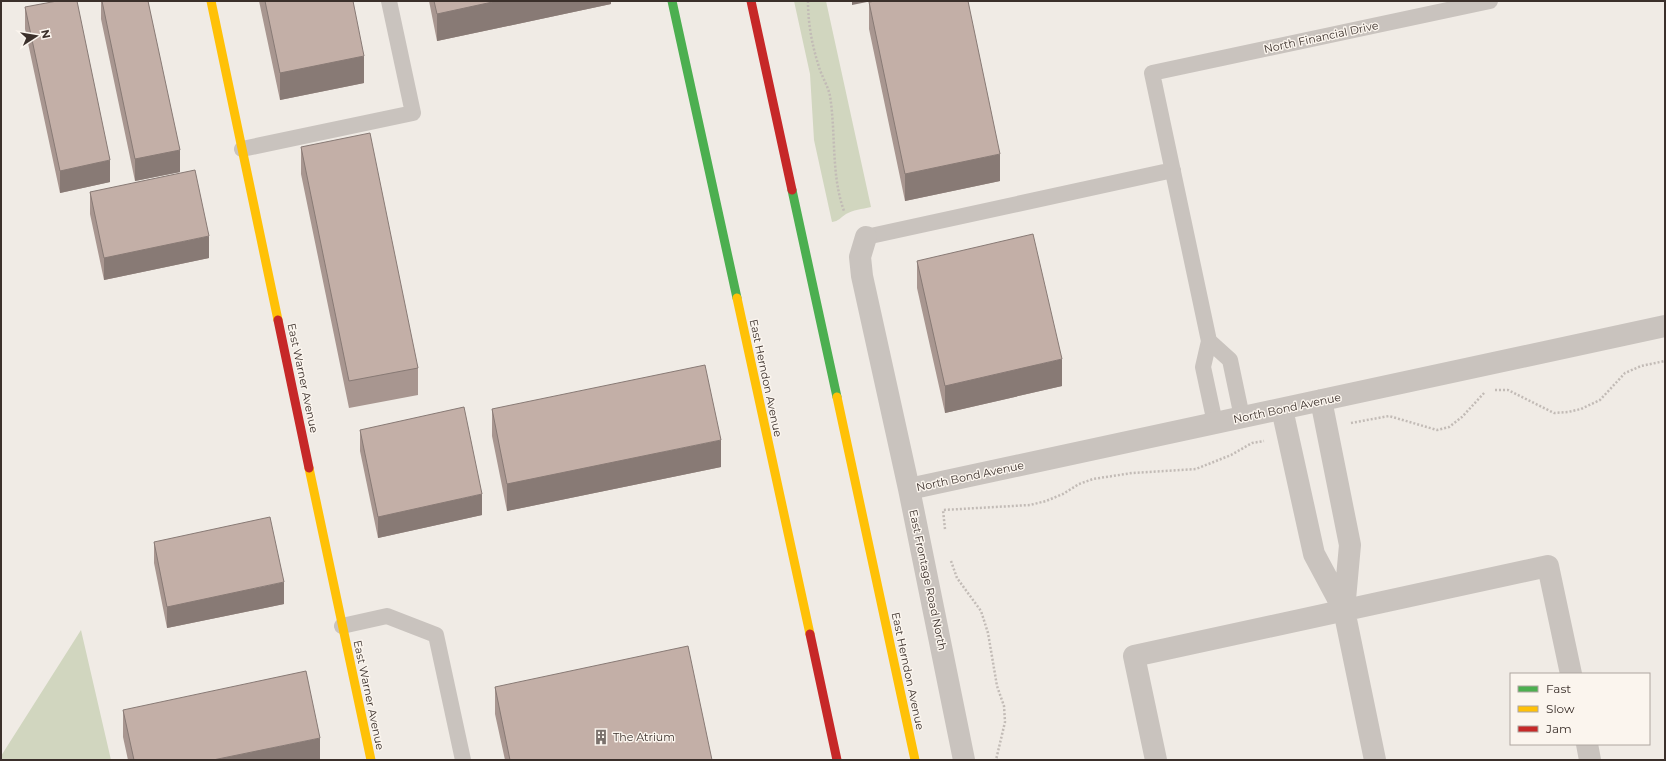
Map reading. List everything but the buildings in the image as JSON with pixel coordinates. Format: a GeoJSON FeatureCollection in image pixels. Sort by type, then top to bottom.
{"type":"FeatureCollection","features":[{"type":"Feature","properties":{"kind":"main road","name":"East Warner Avenue"},"geometry":{"type":"LineString","coordinates":[[211,1],[371,760]]}},
{"type":"Feature","properties":{"kind":"main road","name":"East Herndon Avenue"},"geometry":{"type":"LineString","coordinates":[[672,1],[837,760]]}},
{"type":"Feature","properties":{"kind":"main road","name":"East Herndon Avenue"},"geometry":{"type":"LineString","coordinates":[[751,1],[915,760]]}},
{"type":"Feature","properties":{"kind":"street","name":"East Frontage Road North"},"geometry":{"type":"LineString","coordinates":[[866,237],[860,257],[862,276],[909,489],[964,760]]}},
{"type":"Feature","properties":{"kind":"street","name":"North Bond Avenue"},"geometry":{"type":"LineString","coordinates":[[909,489],[1665,326]]}},
{"type":"Feature","properties":{"kind":"street"},"geometry":{"type":"LineString","coordinates":[[1321,400],[1350,545],[1344,610]]}},
{"type":"Feature","properties":{"kind":"street"},"geometry":{"type":"LineString","coordinates":[[1282,409],[1314,554],[1344,610],[1375,760]]}},
{"type":"Feature","properties":{"kind":"street"},"geometry":{"type":"LineString","coordinates":[[1156,760],[1134,656],[1548,566],[1571,673]]}},
{"type":"Feature","properties":{"kind":"street"},"geometry":{"type":"LineString","coordinates":[[1587,745],[1590,760]]}},
{"type":"Feature","properties":{"kind":"lane"},"geometry":{"type":"LineString","coordinates":[[242,149],[413,113],[389,1]]}},
{"type":"Feature","properties":{"kind":"lane","name":"North Financial Drive"},"geometry":{"type":"LineString","coordinates":[[1173,170],[1152,73],[1490,1]]}},
{"type":"Feature","properties":{"kind":"lane"},"geometry":{"type":"LineString","coordinates":[[866,237],[1173,170],[1209,341],[1203,367],[1214,423]]}},
{"type":"Feature","properties":{"kind":"lane"},"geometry":{"type":"LineString","coordinates":[[1209,341],[1230,360],[1242,417]]}},
{"type":"Feature","properties":{"kind":"lane"},"geometry":{"type":"LineString","coordinates":[[342,626],[387,616],[436,635],[463,760]]}},
{"type":"Feature","properties":{"kind":"path"},"geometry":{"type":"LineString","coordinates":[[808,1],[810,36],[829,93],[833,117],[839,197],[844,211]]}},
{"type":"Feature","properties":{"kind":"path"},"geometry":{"type":"LineString","coordinates":[[943,510],[946,536]]}},
{"type":"Feature","properties":{"kind":"path"},"geometry":{"type":"LineString","coordinates":[[950,557],[958,578],[981,611],[988,633],[998,686],[1004,706],[1006,722],[996,760]]}},
{"type":"Feature","properties":{"kind":"green space"},"geometry":{"type":"Polygon","coordinates":[[[794,1],[826,1],[871,207],[846,214],[838,220],[832,222],[814,140],[810,74],[794,1]]]}},
{"type":"Feature","properties":{"kind":"green space"},"geometry":{"type":"Polygon","coordinates":[[[81,630],[111,760],[1,760],[1,756],[81,630]]]}},
{"type":"Feature","properties":{"kind":"traffic: fast"},"geometry":{"type":"LineString","coordinates":[[672,1],[737,298]]}},
{"type":"Feature","properties":{"kind":"traffic: fast"},"geometry":{"type":"LineString","coordinates":[[792,190],[837,397]]}},
{"type":"Feature","properties":{"kind":"traffic: slow"},"geometry":{"type":"LineString","coordinates":[[211,1],[278,320]]}},
{"type":"Feature","properties":{"kind":"traffic: slow"},"geometry":{"type":"LineString","coordinates":[[737,298],[810,634]]}},
{"type":"Feature","properties":{"kind":"traffic: slow"},"geometry":{"type":"LineString","coordinates":[[837,397],[915,760]]}},
{"type":"Feature","properties":{"kind":"traffic: slow"},"geometry":{"type":"LineString","coordinates":[[309,468],[371,760]]}},
{"type":"Feature","properties":{"kind":"traffic: jam"},"geometry":{"type":"LineString","coordinates":[[751,1],[792,190]]}},
{"type":"Feature","properties":{"kind":"traffic: jam"},"geometry":{"type":"LineString","coordinates":[[278,320],[309,468]]}},
{"type":"Feature","properties":{"kind":"traffic: jam"},"geometry":{"type":"LineString","coordinates":[[810,634],[837,760]]}},
{"type":"Feature","properties":{"kind":"place","name":"The Atrium"},"geometry":{"type":"Point","coordinates":[601,737]}}]}
